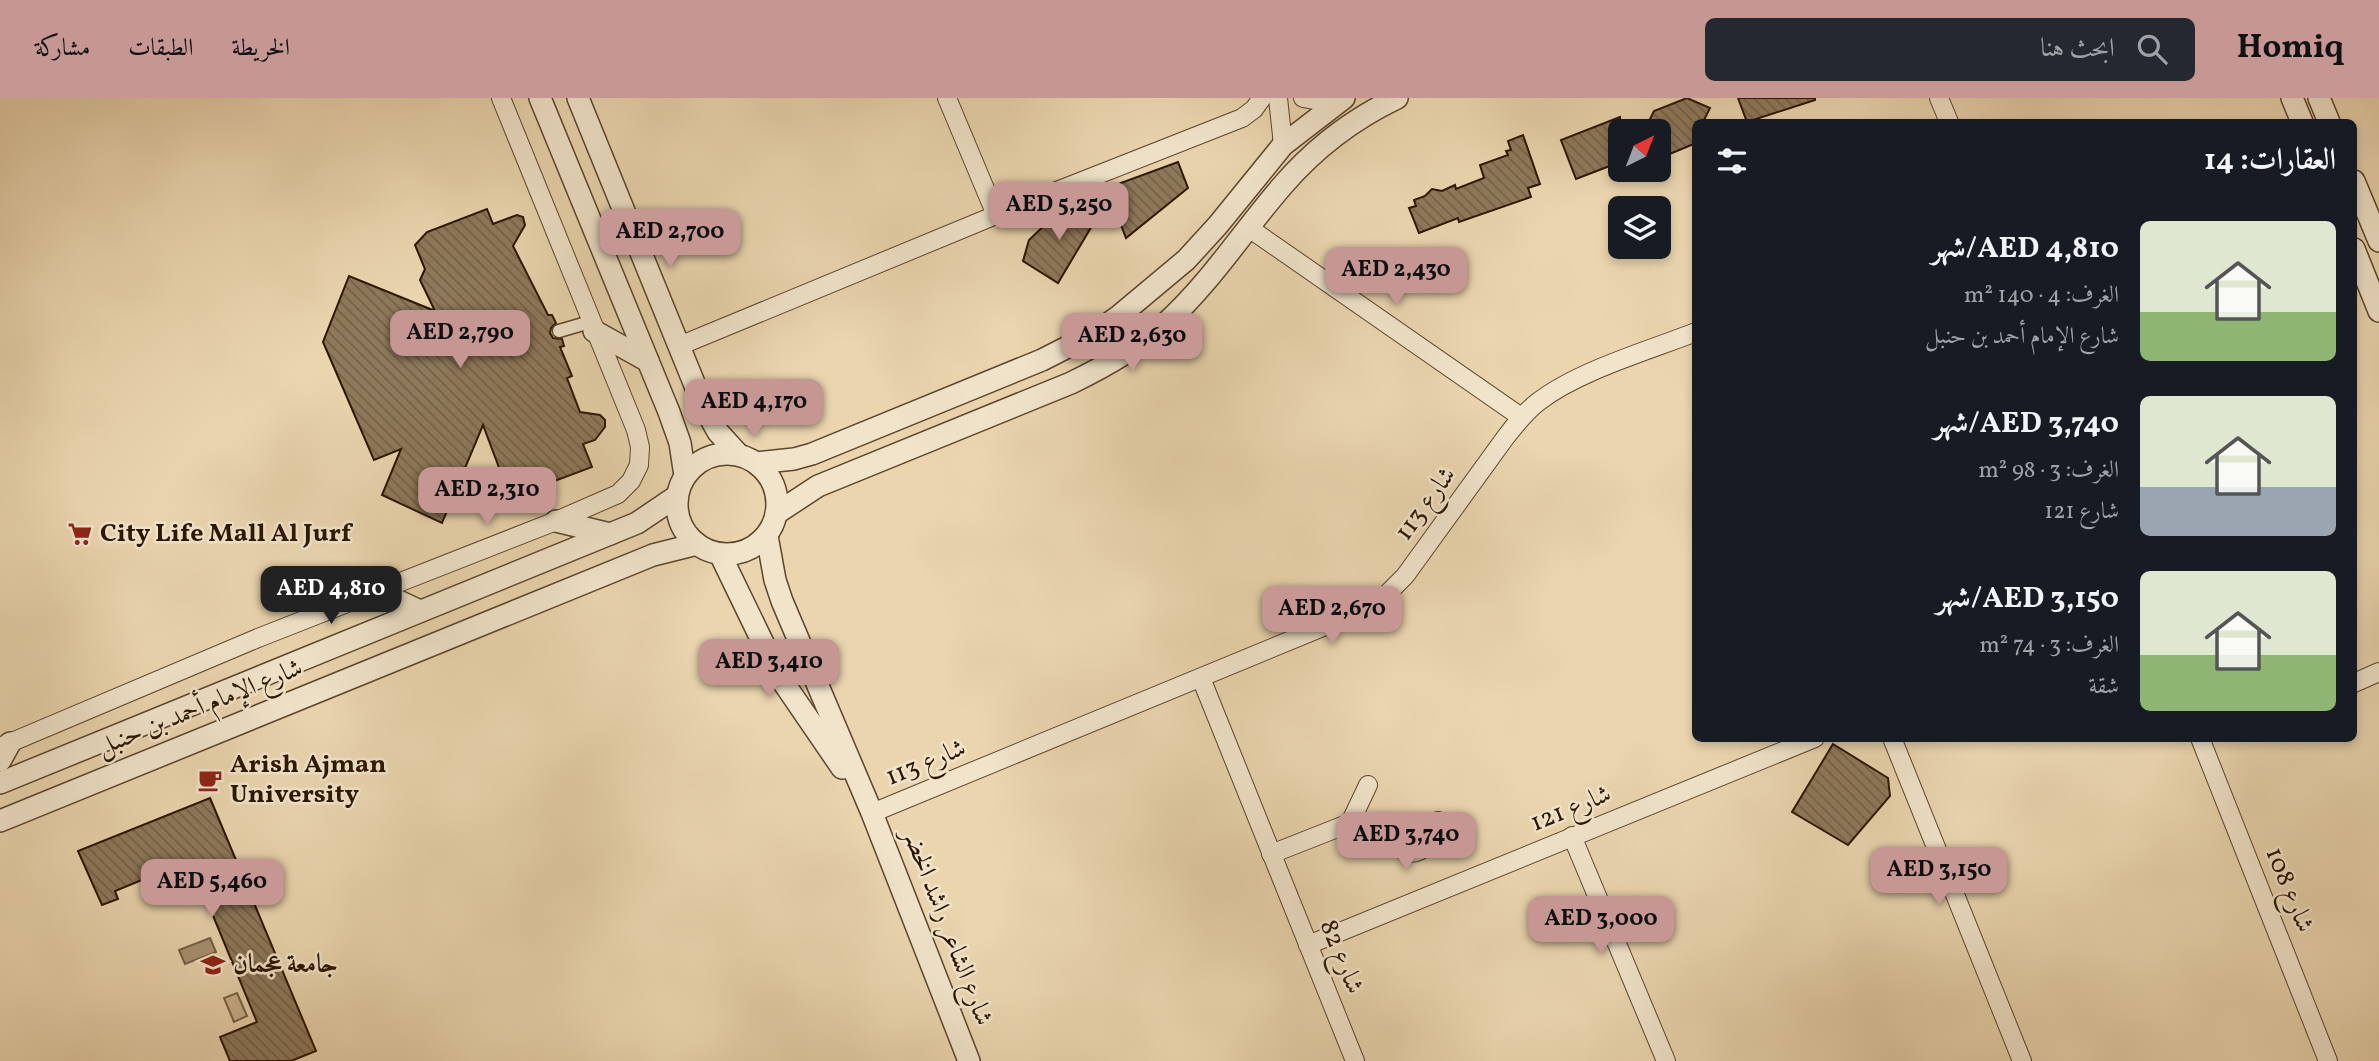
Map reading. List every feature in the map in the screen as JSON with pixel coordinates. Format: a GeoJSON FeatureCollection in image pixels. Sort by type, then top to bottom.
{"type":"FeatureCollection","features":[{"type":"Feature","properties":{"kind":"street"},"geometry":{"type":"LineString","coordinates":[[3,750],[375,590],[556,521],[618,494],[631,481],[639,465],[640,447],[636,430],[501,98]]}},
{"type":"Feature","properties":{"kind":"street"},"geometry":{"type":"LineString","coordinates":[[540,98],[675,428],[685,476]]}},
{"type":"Feature","properties":{"kind":"street"},"geometry":{"type":"LineString","coordinates":[[578,98],[710,419],[747,459],[769,477],[777,494],[777,513],[767,536],[746,551],[720,554],[697,544],[687,535],[680,523],[677,509],[677,496],[685,476],[703,460],[715,455],[747,459],[794,459],[812,454],[1042,360],[1095,332],[1143,299],[1186,260],[1218,226],[1283,145],[1344,98]]}},
{"type":"Feature","properties":{"kind":"street"},"geometry":{"type":"LineString","coordinates":[[947,98],[996,215]]}},
{"type":"Feature","properties":{"kind":"street"},"geometry":{"type":"LineString","coordinates":[[679,346],[996,215],[1242,118],[1254,109],[1262,98]]}},
{"type":"Feature","properties":{"kind":"street"},"geometry":{"type":"LineString","coordinates":[[1278,98],[1283,145]]}},
{"type":"Feature","properties":{"kind":"street"},"geometry":{"type":"LineString","coordinates":[[1303,98],[1344,98]]}},
{"type":"Feature","properties":{"kind":"street"},"geometry":{"type":"LineString","coordinates":[[777,513],[818,486],[1104,367],[1164,325],[1208,281],[1283,184],[1312,155],[1373,109],[1397,98]]}},
{"type":"Feature","properties":{"kind":"street"},"geometry":{"type":"LineString","coordinates":[[1939,98],[1948,119]]}},
{"type":"Feature","properties":{"kind":"street"},"geometry":{"type":"LineString","coordinates":[[2292,98],[2301,119]]}},
{"type":"Feature","properties":{"kind":"street"},"geometry":{"type":"LineString","coordinates":[[2319,98],[2328,119]]}},
{"type":"Feature","properties":{"kind":"street"},"geometry":{"type":"LineString","coordinates":[[1242,118],[1262,117],[1282,123]]}},
{"type":"Feature","properties":{"kind":"street"},"geometry":{"type":"LineString","coordinates":[[2357,188],[2379,242]]}},
{"type":"Feature","properties":{"kind":"street"},"geometry":{"type":"LineString","coordinates":[[1249,228],[1521,417]]}},
{"type":"Feature","properties":{"kind":"street"},"geometry":{"type":"LineString","coordinates":[[2357,256],[2379,311]]}},
{"type":"Feature","properties":{"kind":"street"},"geometry":{"type":"LineString","coordinates":[[559,331],[592,326],[648,361]]}},
{"type":"Feature","properties":{"kind":"street","name":"شارع 113"},"geometry":{"type":"LineString","coordinates":[[872,813],[1364,610],[1386,594],[1422,556],[1521,417],[1538,402],[1564,386],[1692,334]]}},
{"type":"Feature","properties":{"kind":"street","name":"شارع الإمام أحمد بن حنبل"},"geometry":{"type":"LineString","coordinates":[[0,783],[610,534],[647,518],[677,496]]}},
{"type":"Feature","properties":{"kind":"street"},"geometry":{"type":"LineString","coordinates":[[556,521],[610,534]]}},
{"type":"Feature","properties":{"kind":"street","name":"شارع الشاعر راشد الخضر"},"geometry":{"type":"LineString","coordinates":[[767,536],[782,601],[872,813],[969,1061]]}},
{"type":"Feature","properties":{"kind":"street","name":"شارع الإمام أحمد بن حنبل"},"geometry":{"type":"LineString","coordinates":[[0,821],[653,555],[697,544]]}},
{"type":"Feature","properties":{"kind":"street","name":"شارع الشاعر راشد الخضر"},"geometry":{"type":"LineString","coordinates":[[720,554],[779,676],[872,813]]}},
{"type":"Feature","properties":{"kind":"street"},"geometry":{"type":"LineString","coordinates":[[375,590],[420,611]]}},
{"type":"Feature","properties":{"kind":"street"},"geometry":{"type":"LineString","coordinates":[[2357,682],[2379,673]]}},
{"type":"Feature","properties":{"kind":"street","name":"شارع 82"},"geometry":{"type":"LineString","coordinates":[[1201,678],[1355,1061]]}},
{"type":"Feature","properties":{"kind":"street","name":"شارع 121"},"geometry":{"type":"LineString","coordinates":[[1308,945],[1805,742]]}},
{"type":"Feature","properties":{"kind":"street"},"geometry":{"type":"LineString","coordinates":[[1894,742],[2015,1059]]}},
{"type":"Feature","properties":{"kind":"street","name":"شارع 108"},"geometry":{"type":"LineString","coordinates":[[2207,742],[2328,1061]]}},
{"type":"Feature","properties":{"kind":"street"},"geometry":{"type":"LineString","coordinates":[[1271,853],[1350,823],[1368,785]]}},
{"type":"Feature","properties":{"kind":"street"},"geometry":{"type":"LineString","coordinates":[[1350,823],[1410,853],[1418,853],[1424,849],[1438,821]]}},
{"type":"Feature","properties":{"kind":"street"},"geometry":{"type":"LineString","coordinates":[[1572,836],[1666,1061]]}},
{"type":"Feature","properties":{"kind":"shaded area"},"geometry":{"type":"Polygon","coordinates":[[[210,938],[216,952],[185,964],[179,950],[210,938]]]}},
{"type":"Feature","properties":{"kind":"shaded area"},"geometry":{"type":"Polygon","coordinates":[[[237,993],[247,1016],[234,1022],[224,998],[237,993]]]}},
{"type":"Feature","properties":{"kind":"building"},"geometry":{"type":"Polygon","coordinates":[[[1687,98],[1710,108],[1704,119],[1692,119],[1692,145],[1671,153],[1671,119],[1650,119],[1654,111],[1687,98]]]}},
{"type":"Feature","properties":{"kind":"building"},"geometry":{"type":"Polygon","coordinates":[[[1738,98],[1815,98],[1756,119],[1746,119],[1738,98]]]}},
{"type":"Feature","properties":{"kind":"building"},"geometry":{"type":"Polygon","coordinates":[[[1608,122],[1608,167],[1576,179],[1561,140],[1608,122]]]}},
{"type":"Feature","properties":{"kind":"building"},"geometry":{"type":"Polygon","coordinates":[[[1523,135],[1540,184],[1528,188],[1531,197],[1459,222],[1458,218],[1419,233],[1409,208],[1416,206],[1414,200],[1425,196],[1432,189],[1442,191],[1455,185],[1456,189],[1484,178],[1480,165],[1508,155],[1506,151],[1511,150],[1508,141],[1523,135]]]}},
{"type":"Feature","properties":{"kind":"building"},"geometry":{"type":"Polygon","coordinates":[[[1178,162],[1188,188],[1126,238],[1107,188],[1178,162]]]}},
{"type":"Feature","properties":{"kind":"building"},"geometry":{"type":"Polygon","coordinates":[[[1080,203],[1099,214],[1058,283],[1023,261],[1029,240],[1048,222],[1054,224],[1062,211],[1072,214],[1080,203]]]}},
{"type":"Feature","properties":{"kind":"building"},"geometry":{"type":"Polygon","coordinates":[[[487,209],[493,224],[517,215],[523,217],[525,225],[513,246],[548,315],[552,315],[556,323],[550,333],[553,338],[562,339],[564,346],[560,347],[572,376],[567,378],[580,412],[600,415],[605,420],[605,427],[595,440],[583,444],[592,467],[520,494],[511,469],[501,473],[483,425],[442,523],[382,495],[401,449],[374,460],[323,342],[349,276],[435,311],[420,280],[425,269],[415,245],[427,232],[487,209]]]}},
{"type":"Feature","properties":{"kind":"building"},"geometry":{"type":"Polygon","coordinates":[[[1833,744],[1888,778],[1890,796],[1848,845],[1792,812],[1833,744]]]}},
{"type":"Feature","properties":{"kind":"building"},"geometry":{"type":"Polygon","coordinates":[[[210,798],[316,1051],[291,1061],[230,1061],[220,1037],[257,1022],[190,860],[115,891],[118,899],[102,905],[78,851],[210,798]]]}},
{"type":"Feature","properties":{"kind":"place","name":"City Life Mall Al Jurf"},"geometry":{"type":"Point","coordinates":[80,534]}},
{"type":"Feature","properties":{"kind":"place","name":"Arish Ajman University"},"geometry":{"type":"Point","coordinates":[210,780]}},
{"type":"Feature","properties":{"kind":"place","name":"جامعة عجمان"},"geometry":{"type":"Point","coordinates":[213,965]}}]}
